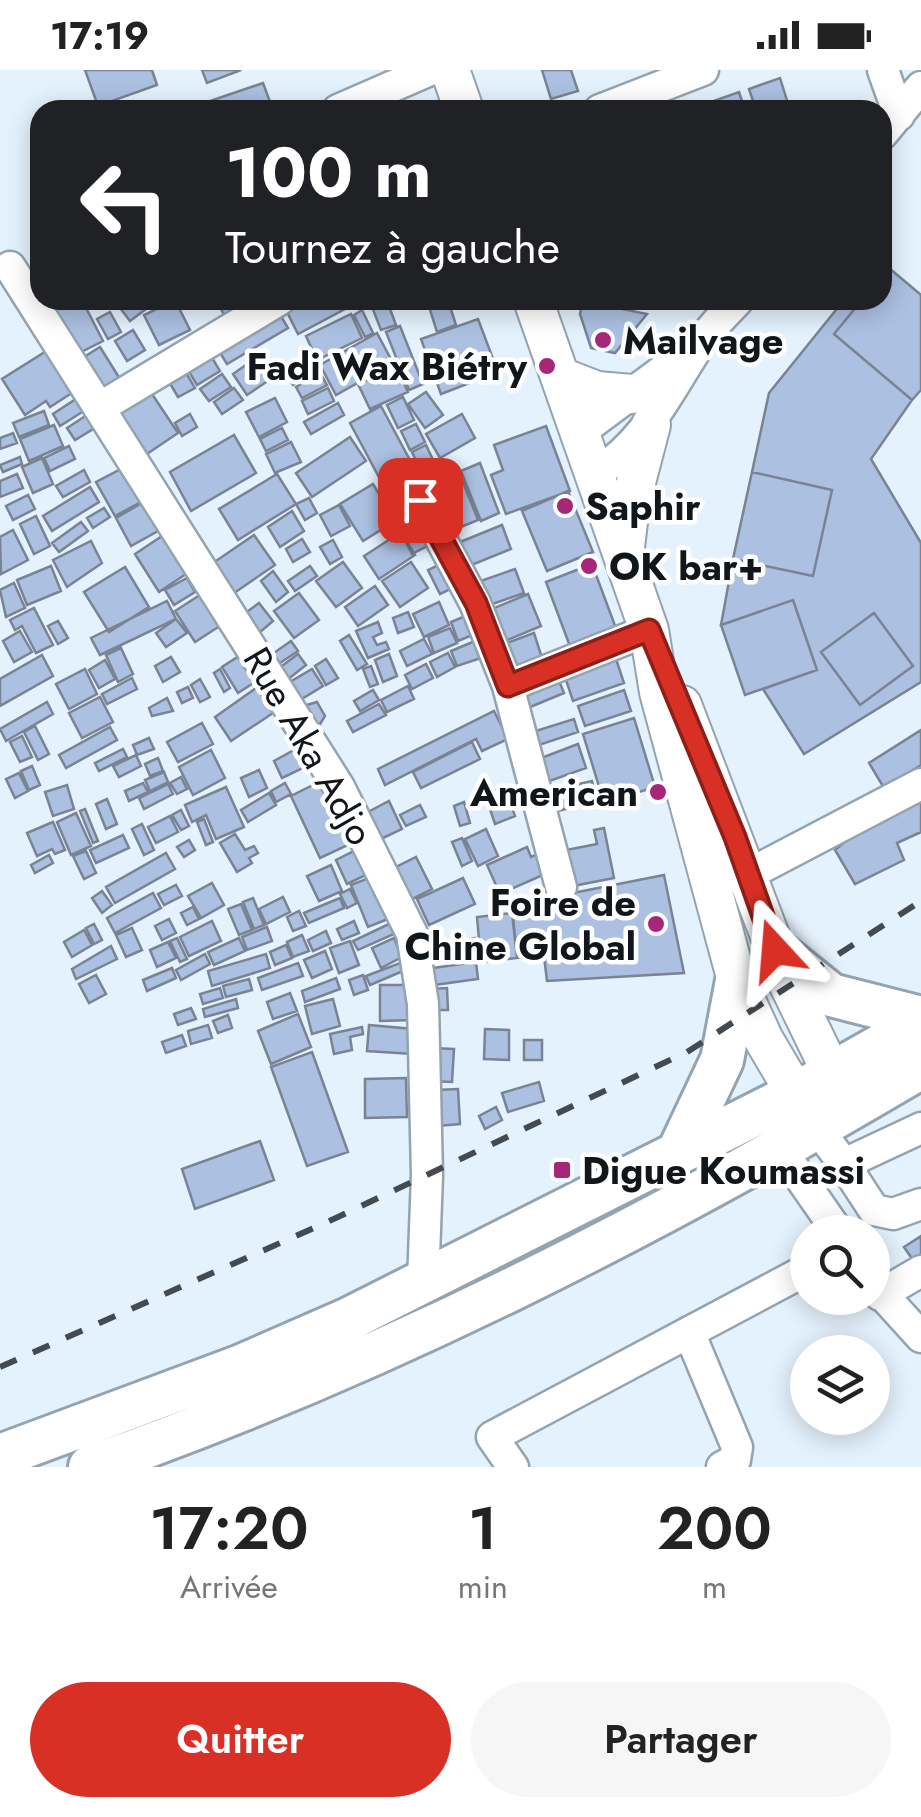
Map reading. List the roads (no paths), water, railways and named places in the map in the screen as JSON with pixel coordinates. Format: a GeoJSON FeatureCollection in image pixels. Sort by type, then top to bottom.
{"type":"FeatureCollection","features":[{"type":"Feature","properties":{"kind":"highway"},"geometry":{"type":"LineString","coordinates":[[775,950],[831,995],[921,1021]]}},
{"type":"Feature","properties":{"kind":"highway"},"geometry":{"type":"LineString","coordinates":[[678,1151],[722,1060],[737,981]]}},
{"type":"Feature","properties":{"kind":"highway"},"geometry":{"type":"LineString","coordinates":[[90,1467],[367,1358],[780,1147],[819,1099],[921,1021]]}},
{"type":"Feature","properties":{"kind":"highway"},"geometry":{"type":"LineString","coordinates":[[0,1456],[239,1367],[423,1283],[678,1151],[819,1099],[921,1067]]}},
{"type":"Feature","properties":{"kind":"main road"},"geometry":{"type":"LineString","coordinates":[[450,70],[460,100]]}},
{"type":"Feature","properties":{"kind":"main road"},"geometry":{"type":"LineString","coordinates":[[536,310],[597,474],[651,637],[750,874],[819,1099]]}},
{"type":"Feature","properties":{"kind":"main road"},"geometry":{"type":"LineString","coordinates":[[560,377],[642,409],[624,554]]}},
{"type":"Feature","properties":{"kind":"main road"},"geometry":{"type":"LineString","coordinates":[[651,637],[658,692],[737,981],[819,1099]]}},
{"type":"Feature","properties":{"kind":"street"},"geometry":{"type":"LineString","coordinates":[[361,100],[430,70]]}},
{"type":"Feature","properties":{"kind":"street"},"geometry":{"type":"LineString","coordinates":[[626,100],[704,70]]}},
{"type":"Feature","properties":{"kind":"street"},"geometry":{"type":"LineString","coordinates":[[884,70],[888,100]]}},
{"type":"Feature","properties":{"kind":"street"},"geometry":{"type":"LineString","coordinates":[[892,123],[921,87]]}},
{"type":"Feature","properties":{"kind":"street","name":"Rue Aka Adjo"},"geometry":{"type":"LineString","coordinates":[[10,267],[30,299]]}},
{"type":"Feature","properties":{"kind":"street","name":"Rue Aka Adjo"},"geometry":{"type":"LineString","coordinates":[[37,310],[330,772],[412,934],[423,1004],[427,1175],[423,1283]]}},
{"type":"Feature","properties":{"kind":"street"},"geometry":{"type":"LineString","coordinates":[[99,408],[261,310]]}},
{"type":"Feature","properties":{"kind":"street"},"geometry":{"type":"LineString","coordinates":[[597,474],[623,456],[642,409],[729,310]]}},
{"type":"Feature","properties":{"kind":"street"},"geometry":{"type":"LineString","coordinates":[[580,432],[642,409]]}},
{"type":"Feature","properties":{"kind":"street"},"geometry":{"type":"LineString","coordinates":[[420,500],[476,603],[508,686],[560,887]]}},
{"type":"Feature","properties":{"kind":"street"},"geometry":{"type":"LineString","coordinates":[[508,686],[651,637]]}},
{"type":"Feature","properties":{"kind":"street"},"geometry":{"type":"LineString","coordinates":[[750,874],[921,784]]}},
{"type":"Feature","properties":{"kind":"street"},"geometry":{"type":"LineString","coordinates":[[819,1099],[844,1164],[874,1210],[892,1214],[921,1204]]}},
{"type":"Feature","properties":{"kind":"street"},"geometry":{"type":"LineString","coordinates":[[844,1164],[921,1128]]}},
{"type":"Feature","properties":{"kind":"street"},"geometry":{"type":"LineString","coordinates":[[780,1147],[826,1215]]}},
{"type":"Feature","properties":{"kind":"street"},"geometry":{"type":"LineString","coordinates":[[890,1284],[921,1272]]}},
{"type":"Feature","properties":{"kind":"street"},"geometry":{"type":"LineString","coordinates":[[513,1467],[492,1437],[790,1278]]}},
{"type":"Feature","properties":{"kind":"street"},"geometry":{"type":"LineString","coordinates":[[890,1304],[921,1338]]}},
{"type":"Feature","properties":{"kind":"street"},"geometry":{"type":"LineString","coordinates":[[689,1332],[737,1448],[735,1460],[722,1467]]}},
{"type":"Feature","properties":{"kind":"railway"},"geometry":{"type":"LineString","coordinates":[[0,1367],[323,1224],[687,1052],[921,901]]}},
{"type":"Feature","properties":{"kind":"place","name":"Mailvage"},"geometry":{"type":"Point","coordinates":[603,340]}},
{"type":"Feature","properties":{"kind":"place","name":"Fadi Wax Biétry"},"geometry":{"type":"Point","coordinates":[547,366]}},
{"type":"Feature","properties":{"kind":"place","name":"Saphir"},"geometry":{"type":"Point","coordinates":[565,506]}},
{"type":"Feature","properties":{"kind":"place","name":"OK bar+"},"geometry":{"type":"Point","coordinates":[589,566]}},
{"type":"Feature","properties":{"kind":"place","name":"American"},"geometry":{"type":"Point","coordinates":[658,792]}},
{"type":"Feature","properties":{"kind":"place","name":"Foire de Chine Global"},"geometry":{"type":"Point","coordinates":[656,924]}},
{"type":"Feature","properties":{"kind":"place","name":"Digue Koumassi"},"geometry":{"type":"Point","coordinates":[562,1170]}}]}
